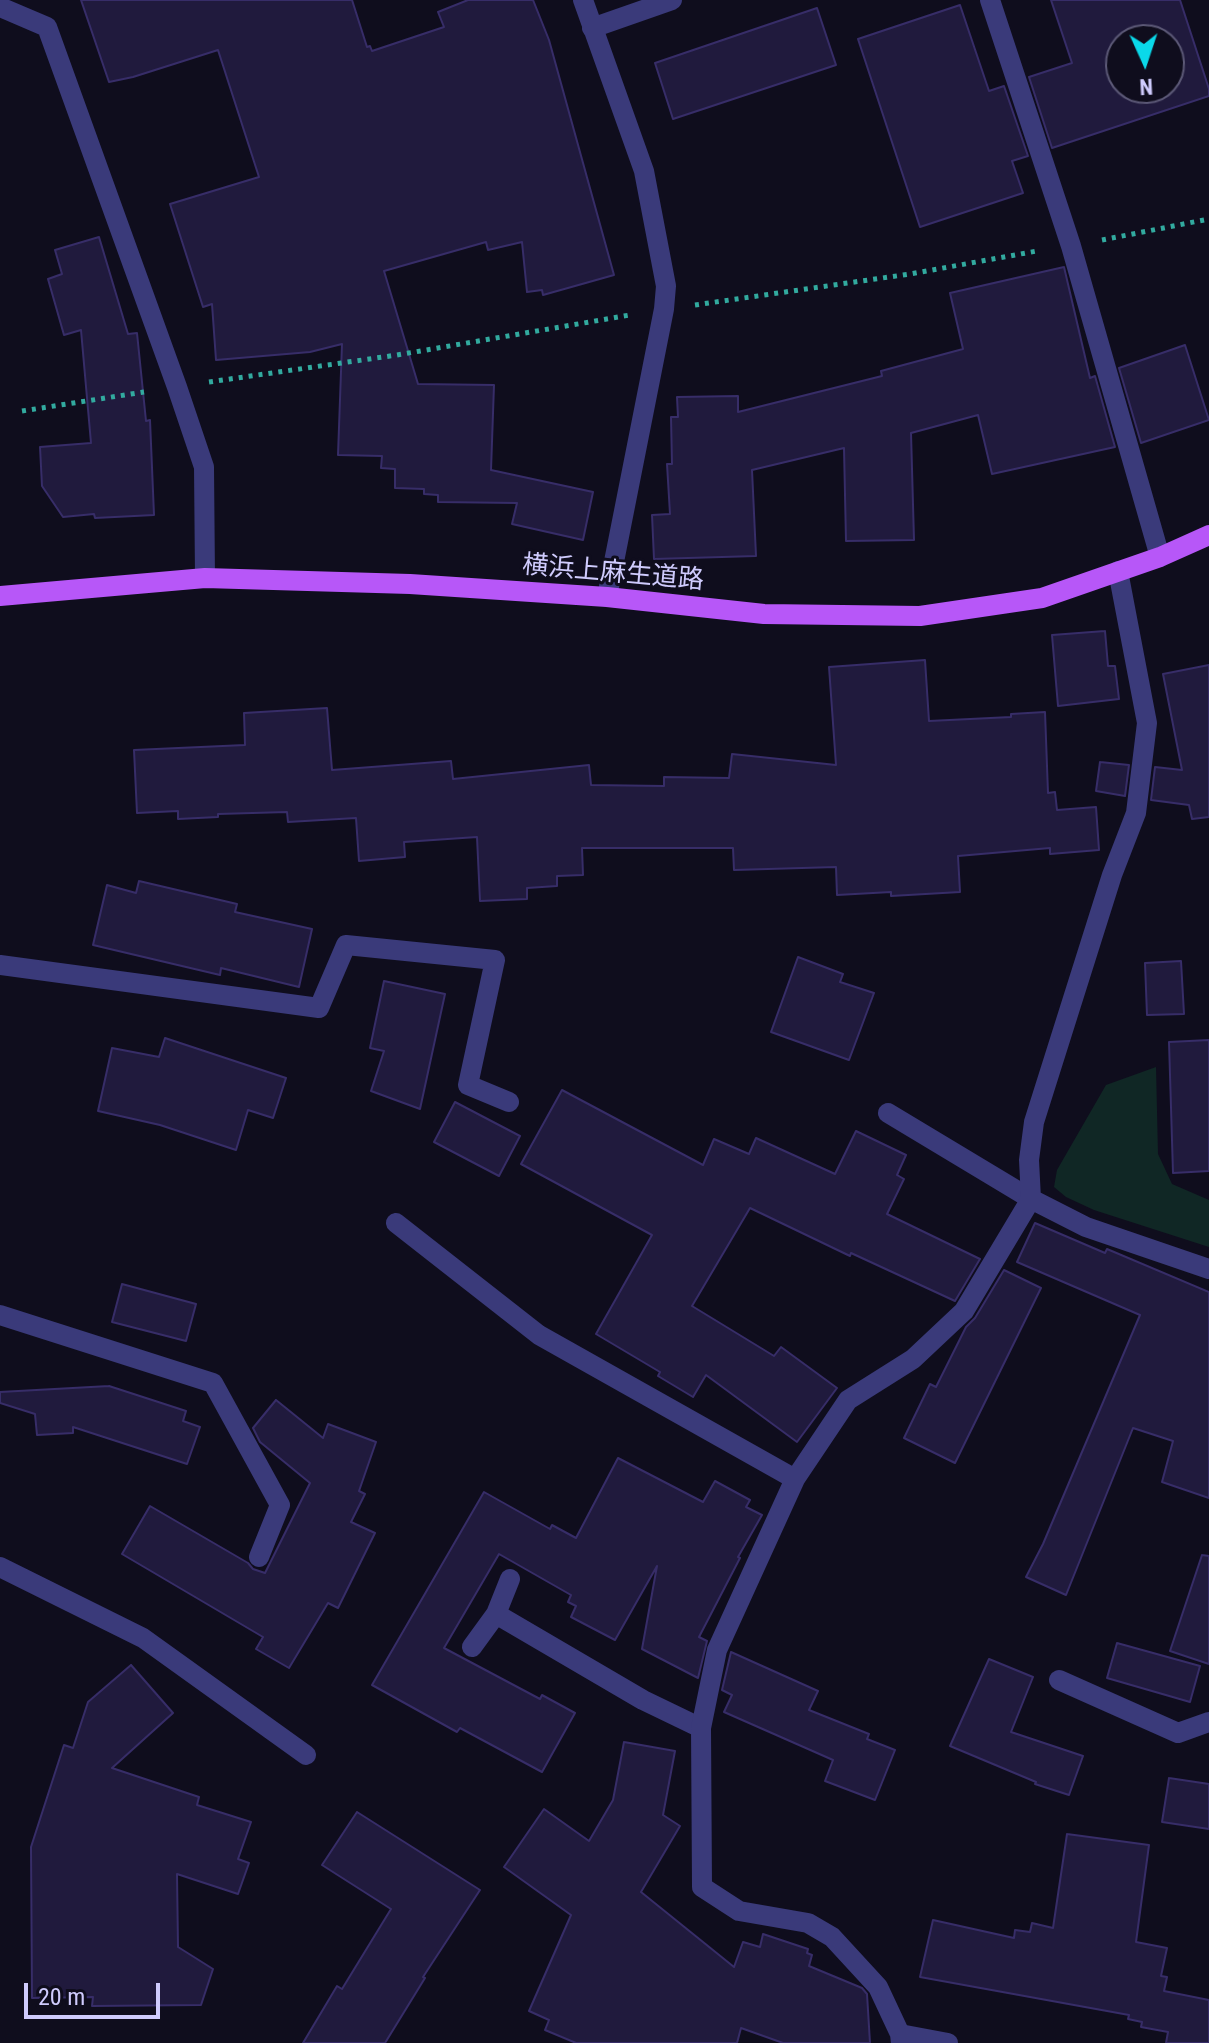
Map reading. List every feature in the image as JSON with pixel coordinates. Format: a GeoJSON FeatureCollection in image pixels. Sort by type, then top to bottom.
{"type":"FeatureCollection","features":[{"type":"Feature","properties":{"kind":"main road","name":"横浜上麻生道路"},"geometry":{"type":"LineString","coordinates":[[0,596],[205,578],[410,584],[607,597],[764,614],[920,616],[1042,598],[1160,557],[1209,535]]}},
{"type":"Feature","properties":{"kind":"street"},"geometry":{"type":"LineString","coordinates":[[583,0],[644,171],[666,286],[607,597]]}},
{"type":"Feature","properties":{"kind":"street"},"geometry":{"type":"LineString","coordinates":[[592,28],[672,0]]}},
{"type":"Feature","properties":{"kind":"street"},"geometry":{"type":"LineString","coordinates":[[990,0],[1071,246],[1160,557]]}},
{"type":"Feature","properties":{"kind":"street"},"geometry":{"type":"LineString","coordinates":[[0,7],[47,27],[177,387],[204,467],[205,578]]}},
{"type":"Feature","properties":{"kind":"street"},"geometry":{"type":"LineString","coordinates":[[948,2043],[900,2039],[878,1987],[832,1937],[808,1923],[739,1911],[702,1887],[701,1728],[717,1650],[795,1479],[848,1400],[913,1359],[964,1311],[1031,1199],[1029,1160],[1034,1122],[1112,875],[1136,813],[1147,723],[1118,571]]}},
{"type":"Feature","properties":{"kind":"street"},"geometry":{"type":"LineString","coordinates":[[0,965],[319,1008],[346,945],[495,960],[468,1085],[509,1102]]}},
{"type":"Feature","properties":{"kind":"street"},"geometry":{"type":"LineString","coordinates":[[888,1113],[1031,1199],[1086,1227],[1209,1269]]}},
{"type":"Feature","properties":{"kind":"street"},"geometry":{"type":"LineString","coordinates":[[396,1223],[539,1335],[795,1479]]}},
{"type":"Feature","properties":{"kind":"street"},"geometry":{"type":"LineString","coordinates":[[0,1315],[213,1383],[280,1505],[259,1557]]}},
{"type":"Feature","properties":{"kind":"street"},"geometry":{"type":"LineString","coordinates":[[0,1567],[143,1638],[306,1755]]}},
{"type":"Feature","properties":{"kind":"street"},"geometry":{"type":"LineString","coordinates":[[472,1647],[496,1614],[510,1579]]}},
{"type":"Feature","properties":{"kind":"street"},"geometry":{"type":"LineString","coordinates":[[496,1614],[643,1700],[701,1728]]}},
{"type":"Feature","properties":{"kind":"street"},"geometry":{"type":"LineString","coordinates":[[1059,1680],[1178,1733],[1209,1722]]}},
{"type":"Feature","properties":{"kind":"path"},"geometry":{"type":"LineString","coordinates":[[22,411],[397,355],[664,309],[910,274],[1209,219]]}},
{"type":"Feature","properties":{"kind":"green space"},"geometry":{"type":"Polygon","coordinates":[[[1156,1067],[1158,1154],[1172,1184],[1209,1200],[1209,1247],[1094,1210],[1066,1197],[1054,1187],[1057,1170],[1106,1085],[1156,1067]]]}},
{"type":"Feature","properties":{"kind":"building"},"geometry":{"type":"Polygon","coordinates":[[[81,0],[352,0],[367,47],[370,46],[372,51],[444,27],[438,12],[468,0],[533,0],[549,40],[614,275],[543,295],[542,290],[527,292],[522,242],[488,250],[486,242],[384,271],[418,384],[494,385],[491,470],[593,492],[583,540],[512,524],[517,503],[438,502],[438,495],[424,494],[424,489],[395,488],[395,469],[381,468],[382,456],[338,455],[342,344],[310,352],[216,360],[212,304],[203,307],[170,204],[259,177],[218,50],[109,82],[81,0]]]}},
{"type":"Feature","properties":{"kind":"building"},"geometry":{"type":"Polygon","coordinates":[[[1051,0],[1180,0],[1209,96],[1185,104],[1185,24],[1105,24],[1105,104],[1185,104],[1052,148],[1029,77],[1072,63],[1051,0]]]}},
{"type":"Feature","properties":{"kind":"building"},"geometry":{"type":"Polygon","coordinates":[[[960,5],[989,91],[1004,86],[1028,156],[1012,161],[1023,193],[920,227],[858,39],[960,5]]]}},
{"type":"Feature","properties":{"kind":"building"},"geometry":{"type":"Polygon","coordinates":[[[817,8],[836,65],[673,119],[655,63],[817,8]]]}},
{"type":"Feature","properties":{"kind":"building"},"geometry":{"type":"Polygon","coordinates":[[[99,237],[128,334],[137,333],[146,421],[150,420],[154,515],[63,517],[42,486],[40,447],[91,443],[81,330],[64,335],[48,279],[62,274],[55,250],[99,237]]]}},
{"type":"Feature","properties":{"kind":"building"},"geometry":{"type":"Polygon","coordinates":[[[1064,267],[1090,378],[1095,376],[1115,447],[992,474],[978,415],[911,433],[914,540],[846,541],[844,448],[752,470],[756,556],[654,559],[652,515],[670,514],[667,464],[672,464],[671,417],[678,417],[677,397],[738,396],[738,412],[882,376],[881,371],[963,349],[950,293],[1064,267]]]}},
{"type":"Feature","properties":{"kind":"building"},"geometry":{"type":"Polygon","coordinates":[[[1185,345],[1209,420],[1141,443],[1119,368],[1185,345]]]}},
{"type":"Feature","properties":{"kind":"building"},"geometry":{"type":"Polygon","coordinates":[[[1105,631],[1108,666],[1115,666],[1119,699],[1058,706],[1052,635],[1105,631]]]}},
{"type":"Feature","properties":{"kind":"building"},"geometry":{"type":"Polygon","coordinates":[[[925,660],[929,721],[1045,712],[1048,793],[1055,792],[1057,810],[1096,807],[1099,850],[1050,854],[1050,848],[958,856],[960,892],[891,896],[891,892],[837,895],[836,867],[734,870],[733,848],[582,848],[583,875],[557,876],[557,886],[527,888],[527,899],[480,901],[477,837],[404,842],[405,857],[359,861],[356,818],[288,822],[287,812],[218,814],[218,817],[178,819],[178,811],[137,813],[134,750],[245,745],[244,713],[327,708],[332,770],[451,761],[453,779],[589,765],[591,785],[664,786],[664,777],[729,778],[732,754],[836,765],[829,667],[925,660]]]}},
{"type":"Feature","properties":{"kind":"building"},"geometry":{"type":"Polygon","coordinates":[[[1209,665],[1209,817],[1192,819],[1189,805],[1151,800],[1155,767],[1182,770],[1163,674],[1209,665]]]}},
{"type":"Feature","properties":{"kind":"building"},"geometry":{"type":"Polygon","coordinates":[[[1100,762],[1129,765],[1125,796],[1096,791],[1100,762]]]}},
{"type":"Feature","properties":{"kind":"building"},"geometry":{"type":"Polygon","coordinates":[[[139,881],[237,904],[235,912],[312,929],[299,987],[221,968],[220,975],[93,945],[107,885],[136,893],[139,881]]]}},
{"type":"Feature","properties":{"kind":"building"},"geometry":{"type":"Polygon","coordinates":[[[798,957],[843,974],[840,982],[874,993],[849,1060],[771,1032],[798,957]]]}},
{"type":"Feature","properties":{"kind":"building"},"geometry":{"type":"Polygon","coordinates":[[[1181,961],[1184,1014],[1147,1015],[1145,963],[1181,961]]]}},
{"type":"Feature","properties":{"kind":"building"},"geometry":{"type":"Polygon","coordinates":[[[384,981],[445,994],[420,1109],[371,1091],[384,1051],[370,1048],[384,981]]]}},
{"type":"Feature","properties":{"kind":"building"},"geometry":{"type":"Polygon","coordinates":[[[165,1038],[286,1078],[273,1118],[248,1110],[236,1150],[160,1125],[98,1111],[112,1048],[159,1057],[165,1038]]]}},
{"type":"Feature","properties":{"kind":"building"},"geometry":{"type":"Polygon","coordinates":[[[1209,1040],[1209,1171],[1173,1173],[1169,1042],[1209,1040]]]}},
{"type":"Feature","properties":{"kind":"building"},"geometry":{"type":"Polygon","coordinates":[[[562,1090],[703,1165],[714,1139],[749,1154],[756,1138],[835,1174],[856,1131],[906,1155],[897,1175],[904,1179],[887,1214],[980,1259],[955,1301],[750,1208],[692,1306],[774,1356],[781,1347],[837,1388],[797,1442],[706,1375],[693,1397],[658,1376],[660,1372],[596,1334],[652,1235],[521,1164],[562,1090]]]}},
{"type":"Feature","properties":{"kind":"building"},"geometry":{"type":"Polygon","coordinates":[[[455,1102],[520,1136],[499,1176],[434,1142],[455,1102]]]}},
{"type":"Feature","properties":{"kind":"building"},"geometry":{"type":"Polygon","coordinates":[[[1035,1223],[1209,1292],[1209,1498],[1162,1482],[1173,1441],[1133,1428],[1066,1595],[1026,1577],[1043,1544],[1140,1315],[1017,1262],[1035,1223]]]}},
{"type":"Feature","properties":{"kind":"building"},"geometry":{"type":"Polygon","coordinates":[[[1004,1270],[1041,1288],[955,1463],[904,1438],[930,1384],[936,1387],[966,1327],[975,1318],[1004,1270]]]}},
{"type":"Feature","properties":{"kind":"building"},"geometry":{"type":"Polygon","coordinates":[[[122,1284],[196,1304],[186,1341],[112,1322],[122,1284]]]}},
{"type":"Feature","properties":{"kind":"building"},"geometry":{"type":"Polygon","coordinates":[[[109,1386],[186,1411],[183,1421],[200,1427],[187,1464],[73,1427],[73,1433],[37,1435],[35,1414],[0,1403],[0,1392],[109,1386]]]}},
{"type":"Feature","properties":{"kind":"building"},"geometry":{"type":"Polygon","coordinates":[[[276,1400],[323,1438],[328,1424],[376,1442],[359,1491],[365,1494],[351,1522],[375,1533],[338,1608],[328,1603],[289,1668],[256,1649],[263,1637],[122,1554],[150,1506],[248,1563],[253,1569],[265,1573],[310,1483],[260,1442],[253,1428],[276,1400]]]}},
{"type":"Feature","properties":{"kind":"building"},"geometry":{"type":"Polygon","coordinates":[[[618,1458],[703,1502],[715,1481],[750,1500],[746,1507],[762,1515],[699,1637],[707,1641],[698,1678],[642,1649],[657,1566],[615,1640],[571,1617],[576,1606],[568,1602],[571,1595],[499,1554],[444,1648],[540,1699],[542,1695],[575,1713],[542,1772],[460,1728],[457,1732],[372,1685],[484,1492],[550,1529],[552,1525],[576,1538],[618,1458]]]}},
{"type":"Feature","properties":{"kind":"building"},"geometry":{"type":"Polygon","coordinates":[[[1202,1555],[1209,1556],[1209,1664],[1170,1651],[1202,1555]]]}},
{"type":"Feature","properties":{"kind":"building"},"geometry":{"type":"Polygon","coordinates":[[[1117,1643],[1200,1666],[1190,1702],[1107,1678],[1117,1643]]]}},
{"type":"Feature","properties":{"kind":"building"},"geometry":{"type":"Polygon","coordinates":[[[731,1652],[818,1691],[809,1710],[869,1734],[867,1739],[895,1750],[875,1800],[825,1781],[833,1760],[724,1712],[732,1695],[722,1690],[731,1652]]]}},
{"type":"Feature","properties":{"kind":"building"},"geometry":{"type":"Polygon","coordinates":[[[989,1659],[1033,1677],[1011,1732],[1083,1756],[1069,1795],[1035,1784],[950,1746],[989,1659]]]}},
{"type":"Feature","properties":{"kind":"building"},"geometry":{"type":"Polygon","coordinates":[[[131,1665],[173,1713],[112,1768],[199,1797],[197,1805],[251,1822],[238,1859],[249,1863],[238,1894],[177,1874],[178,1947],[213,1969],[201,2005],[92,2006],[93,1997],[32,1998],[31,1847],[64,1745],[73,1748],[88,1702],[131,1665]]]}},
{"type":"Feature","properties":{"kind":"building"},"geometry":{"type":"Polygon","coordinates":[[[624,1742],[675,1751],[663,1815],[680,1826],[641,1892],[734,1967],[743,1942],[760,1947],[763,1934],[808,1949],[807,1953],[812,1955],[809,1966],[862,1988],[867,1994],[870,2043],[783,2043],[741,2028],[737,2043],[576,2043],[545,2030],[549,2020],[529,2011],[571,1915],[504,1867],[544,1809],[589,1841],[613,1800],[624,1742]]]}},
{"type":"Feature","properties":{"kind":"building"},"geometry":{"type":"Polygon","coordinates":[[[1169,1778],[1209,1784],[1209,1829],[1162,1822],[1169,1778]]]}},
{"type":"Feature","properties":{"kind":"building"},"geometry":{"type":"Polygon","coordinates":[[[357,1812],[480,1890],[423,1977],[385,2043],[303,2043],[337,1986],[342,1989],[391,1909],[322,1865],[357,1812]]]}},
{"type":"Feature","properties":{"kind":"building"},"geometry":{"type":"Polygon","coordinates":[[[1067,1834],[1149,1845],[1136,1942],[1167,1948],[1161,1976],[1167,1977],[1164,1991],[1209,2000],[1209,2043],[1166,2043],[1168,2032],[1141,2027],[1142,2022],[1128,2019],[1129,2015],[920,1977],[933,1920],[1014,1938],[1015,1930],[1030,1932],[1032,1923],[1053,1928],[1067,1834]]]}}]}
